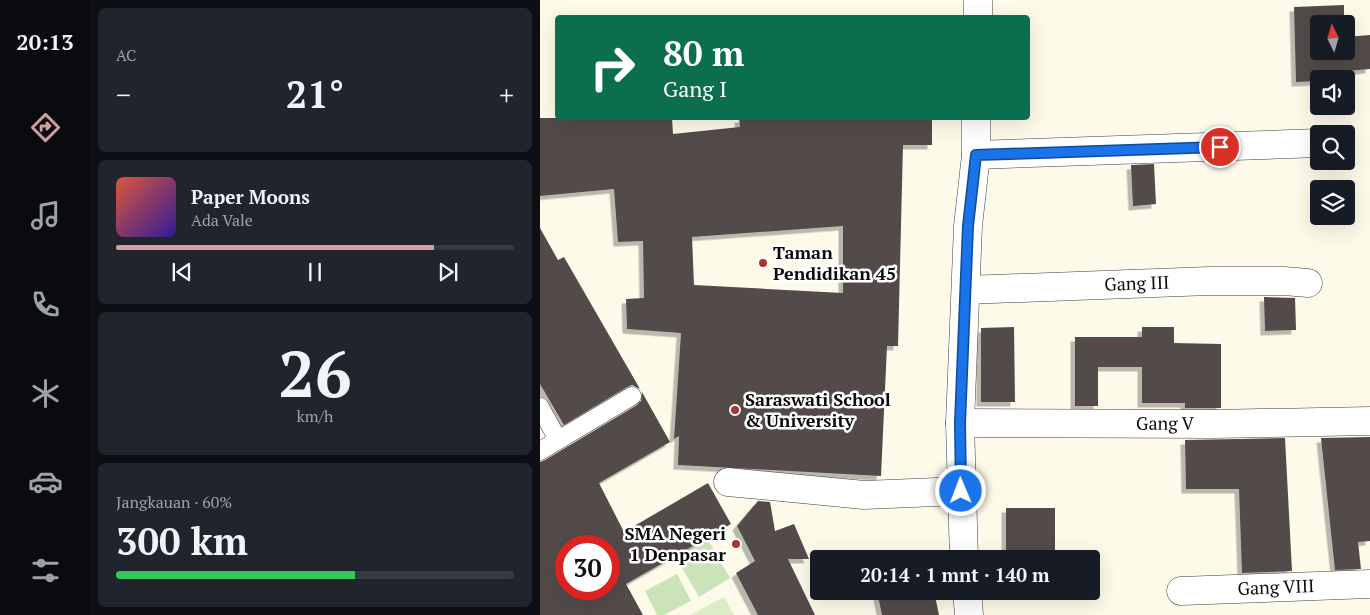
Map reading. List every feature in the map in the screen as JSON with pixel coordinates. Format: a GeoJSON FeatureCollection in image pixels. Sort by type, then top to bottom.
{"type":"FeatureCollection","features":[{"type":"Feature","properties":{"kind":"street"},"geometry":{"type":"LineString","coordinates":[[978,0],[978,15]]}},
{"type":"Feature","properties":{"kind":"street"},"geometry":{"type":"LineString","coordinates":[[964,550],[960,423],[968,226],[976,155],[976,120]]}},
{"type":"Feature","properties":{"kind":"street"},"geometry":{"type":"LineString","coordinates":[[976,155],[1310,143]]}},
{"type":"Feature","properties":{"kind":"street","name":"Gang III"},"geometry":{"type":"LineString","coordinates":[[966,290],[1209,281],[1284,281],[1308,283]]}},
{"type":"Feature","properties":{"kind":"street","name":"Gang V"},"geometry":{"type":"LineString","coordinates":[[960,423],[1213,424],[1370,421]]}},
{"type":"Feature","properties":{"kind":"street"},"geometry":{"type":"LineString","coordinates":[[728,482],[864,495],[961,491]]}},
{"type":"Feature","properties":{"kind":"street","name":"Gang VIII"},"geometry":{"type":"LineString","coordinates":[[1182,591],[1370,584]]}},
{"type":"Feature","properties":{"kind":"street"},"geometry":{"type":"LineString","coordinates":[[967,600],[969,615]]}},
{"type":"Feature","properties":{"kind":"lane"},"geometry":{"type":"LineString","coordinates":[[540,451],[632,396]]}},
{"type":"Feature","properties":{"kind":"lane"},"geometry":{"type":"LineString","coordinates":[[540,407],[558,440]]}},
{"type":"Feature","properties":{"kind":"green space"},"geometry":{"type":"Polygon","coordinates":[[[707,538],[730,578],[699,597],[675,556],[707,538]]]}},
{"type":"Feature","properties":{"kind":"green space"},"geometry":{"type":"Polygon","coordinates":[[[677,574],[691,601],[664,615],[657,615],[645,591],[677,574]]]}},
{"type":"Feature","properties":{"kind":"green space"},"geometry":{"type":"Polygon","coordinates":[[[724,597],[734,615],[690,615],[724,597]]]}},
{"type":"Feature","properties":{"kind":"building"},"geometry":{"type":"Polygon","coordinates":[[[1344,5],[1344,15],[1310,15],[1310,60],[1355,60],[1355,36],[1370,35],[1370,69],[1310,70],[1310,81],[1296,82],[1294,7],[1344,5]]]}},
{"type":"Feature","properties":{"kind":"building"},"geometry":{"type":"Polygon","coordinates":[[[540,118],[555,118],[555,120],[672,120],[673,134],[740,127],[739,120],[932,120],[932,145],[903,145],[898,346],[887,346],[881,476],[678,465],[679,436],[674,439],[681,333],[627,329],[626,299],[644,298],[643,241],[618,242],[614,189],[540,196],[540,118]],[[843,226],[692,237],[694,285],[843,293],[843,226]]]}},
{"type":"Feature","properties":{"kind":"building"},"geometry":{"type":"Polygon","coordinates":[[[1154,164],[1156,204],[1133,206],[1131,165],[1154,164]]]}},
{"type":"Feature","properties":{"kind":"building"},"geometry":{"type":"Polygon","coordinates":[[[540,228],[558,260],[564,257],[640,389],[632,385],[627,387],[564,425],[540,384],[540,228]]]}},
{"type":"Feature","properties":{"kind":"building"},"geometry":{"type":"Polygon","coordinates":[[[1264,297],[1295,298],[1296,330],[1265,331],[1264,297]]]}},
{"type":"Feature","properties":{"kind":"building"},"geometry":{"type":"Polygon","coordinates":[[[1014,327],[1015,402],[981,402],[981,328],[1014,327]]]}},
{"type":"Feature","properties":{"kind":"building"},"geometry":{"type":"Polygon","coordinates":[[[1142,327],[1174,327],[1174,343],[1221,344],[1221,408],[1185,408],[1185,403],[1142,403],[1142,367],[1098,367],[1098,406],[1075,406],[1075,337],[1142,337],[1142,327]]]}},
{"type":"Feature","properties":{"kind":"building"},"geometry":{"type":"Polygon","coordinates":[[[642,392],[670,442],[599,483],[624,532],[708,483],[731,524],[626,584],[643,615],[540,615],[540,462],[641,401],[642,392]]]}},
{"type":"Feature","properties":{"kind":"building"},"geometry":{"type":"Polygon","coordinates":[[[1370,437],[1370,541],[1358,542],[1361,569],[1335,570],[1321,438],[1370,437]]]}},
{"type":"Feature","properties":{"kind":"building"},"geometry":{"type":"Polygon","coordinates":[[[1285,438],[1292,571],[1242,573],[1239,489],[1186,489],[1185,440],[1285,438]]]}},
{"type":"Feature","properties":{"kind":"building"},"geometry":{"type":"Polygon","coordinates":[[[758,501],[770,502],[775,531],[794,524],[809,559],[788,559],[815,615],[758,615],[736,573],[755,561],[737,526],[758,501]]]}},
{"type":"Feature","properties":{"kind":"building"},"geometry":{"type":"Polygon","coordinates":[[[1006,508],[1055,508],[1055,550],[1006,550],[1006,508]]]}},
{"type":"Feature","properties":{"kind":"building"},"geometry":{"type":"Polygon","coordinates":[[[879,600],[936,600],[939,615],[882,615],[879,600]]]}},
{"type":"Feature","properties":{"kind":"place","name":"Taman Pendidikan 45"},"geometry":{"type":"Point","coordinates":[763,263]}},
{"type":"Feature","properties":{"kind":"place","name":"Saraswati School & University"},"geometry":{"type":"Point","coordinates":[735,410]}},
{"type":"Feature","properties":{"kind":"place","name":"SMA Negeri 1 Denpasar"},"geometry":{"type":"Point","coordinates":[736,544]}},
{"type":"Feature","properties":{"kind":"route"},"geometry":{"type":"LineString","coordinates":[[961,491],[960,423],[968,226],[976,155],[1220,147]]}}]}
